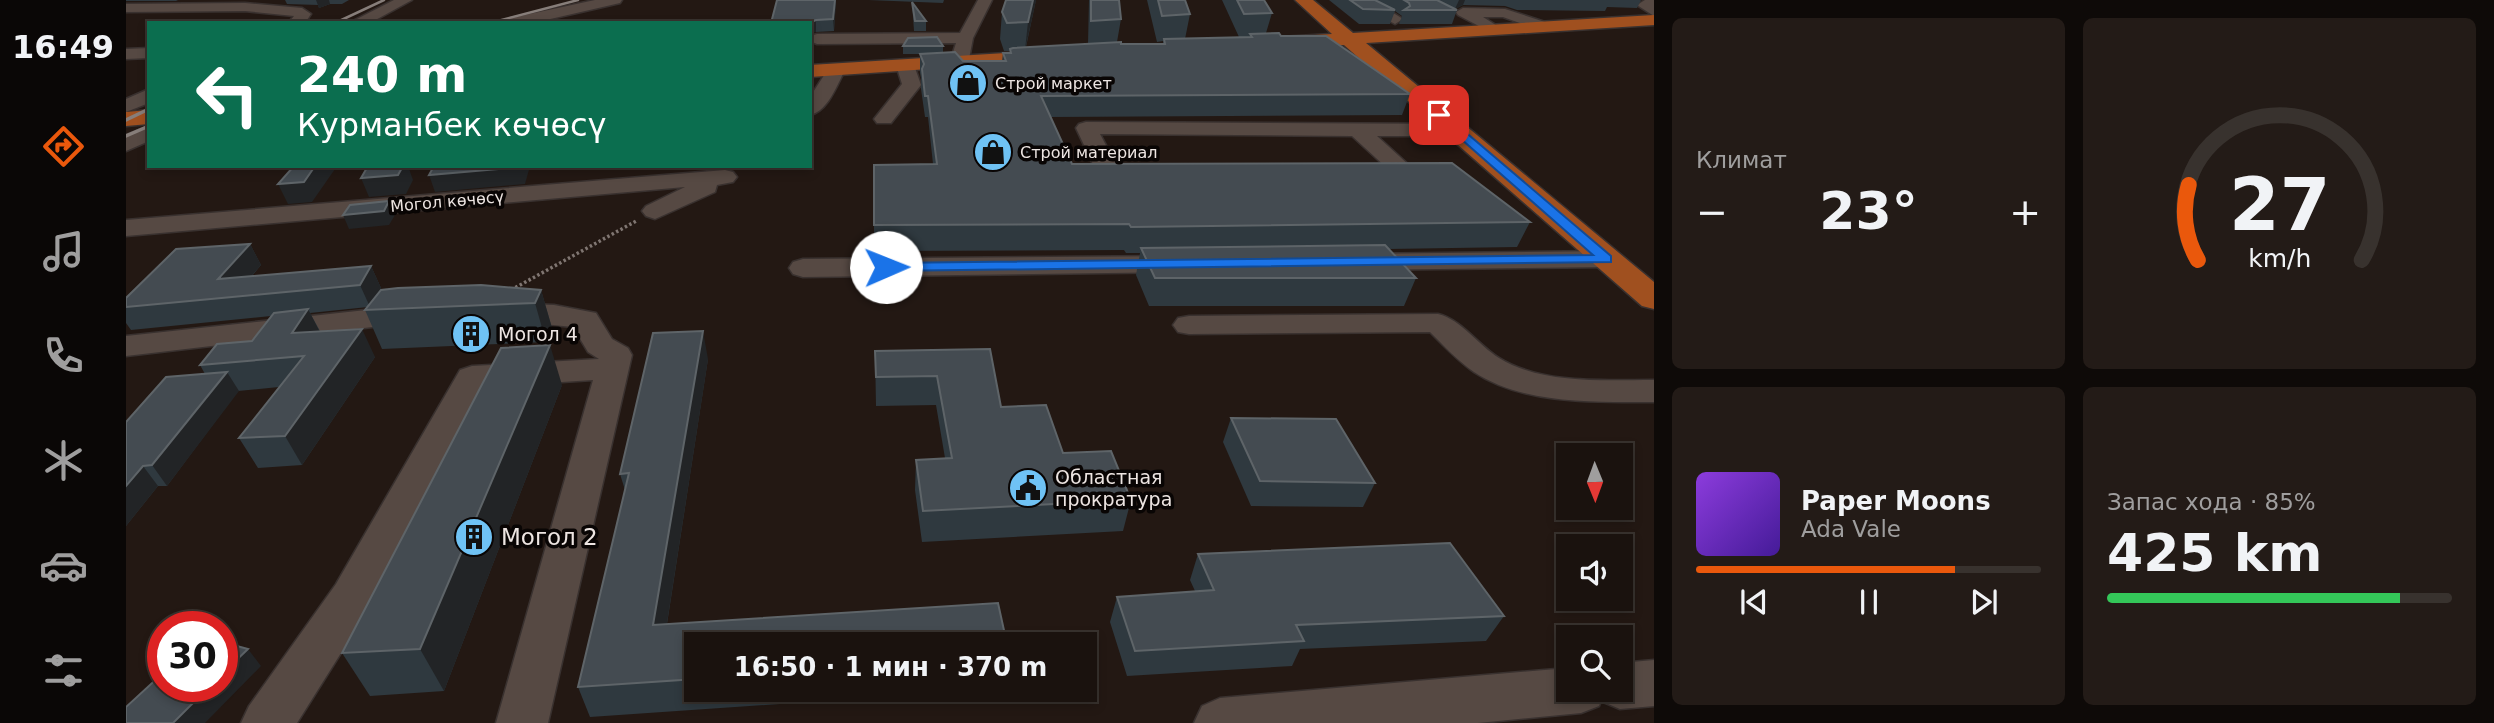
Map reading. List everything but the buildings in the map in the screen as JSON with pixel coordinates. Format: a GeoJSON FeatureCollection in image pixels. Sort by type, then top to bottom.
{"type":"FeatureCollection","features":[{"type":"Feature","properties":{"kind":"main road"},"geometry":{"type":"LineString","coordinates":[[1303,0],[1654,299]]}},
{"type":"Feature","properties":{"kind":"main road"},"geometry":{"type":"LineString","coordinates":[[1262,44],[1654,20]]}},
{"type":"Feature","properties":{"kind":"main road"},"geometry":{"type":"LineString","coordinates":[[812,71],[1074,54]]}},
{"type":"Feature","properties":{"kind":"main road"},"geometry":{"type":"LineString","coordinates":[[126,119],[147,117]]}},
{"type":"Feature","properties":{"kind":"street"},"geometry":{"type":"LineString","coordinates":[[520,21],[615,0]]}},
{"type":"Feature","properties":{"kind":"street"},"geometry":{"type":"LineString","coordinates":[[959,61],[965,38],[985,0]]}},
{"type":"Feature","properties":{"kind":"street"},"geometry":{"type":"LineString","coordinates":[[1342,0],[1372,6],[1395,19]]}},
{"type":"Feature","properties":{"kind":"street"},"geometry":{"type":"LineString","coordinates":[[1654,2],[1644,5],[1654,12]]}},
{"type":"Feature","properties":{"kind":"street"},"geometry":{"type":"LineString","coordinates":[[394,19],[412,3]]}},
{"type":"Feature","properties":{"kind":"street"},"geometry":{"type":"LineString","coordinates":[[362,21],[412,3]]}},
{"type":"Feature","properties":{"kind":"street"},"geometry":{"type":"LineString","coordinates":[[126,8],[251,4]]}},
{"type":"Feature","properties":{"kind":"street"},"geometry":{"type":"LineString","coordinates":[[1494,29],[1463,12],[1505,13],[1542,26]]}},
{"type":"Feature","properties":{"kind":"street"},"geometry":{"type":"LineString","coordinates":[[896,37],[912,20]]}},
{"type":"Feature","properties":{"kind":"street"},"geometry":{"type":"LineString","coordinates":[[817,39],[965,38]]}},
{"type":"Feature","properties":{"kind":"street"},"geometry":{"type":"LineString","coordinates":[[126,54],[147,53]]}},
{"type":"Feature","properties":{"kind":"street"},"geometry":{"type":"LineString","coordinates":[[884,119],[912,85],[905,65]]}},
{"type":"Feature","properties":{"kind":"street"},"geometry":{"type":"LineString","coordinates":[[812,107],[836,69]]}},
{"type":"Feature","properties":{"kind":"street"},"geometry":{"type":"LineString","coordinates":[[126,106],[147,96]]}},
{"type":"Feature","properties":{"kind":"street"},"geometry":{"type":"LineString","coordinates":[[1165,176],[1111,177],[1086,128],[1457,130]]}},
{"type":"Feature","properties":{"kind":"street"},"geometry":{"type":"LineString","coordinates":[[1357,129],[1409,176],[1368,176]]}},
{"type":"Feature","properties":{"kind":"street"},"geometry":{"type":"LineString","coordinates":[[126,144],[147,133]]}},
{"type":"Feature","properties":{"kind":"street"},"geometry":{"type":"LineString","coordinates":[[654,211],[733,172]]}},
{"type":"Feature","properties":{"kind":"street","name":"Могол көчөсү"},"geometry":{"type":"LineString","coordinates":[[126,228],[733,172]]}},
{"type":"Feature","properties":{"kind":"street"},"geometry":{"type":"LineString","coordinates":[[1329,262],[1606,259]]}},
{"type":"Feature","properties":{"kind":"street"},"geometry":{"type":"LineString","coordinates":[[803,268],[1204,264]]}},
{"type":"Feature","properties":{"kind":"street"},"geometry":{"type":"LineString","coordinates":[[476,310],[554,314],[585,320],[599,345],[616,355],[522,723]]}},
{"type":"Feature","properties":{"kind":"street"},"geometry":{"type":"LineString","coordinates":[[126,346],[438,311]]}},
{"type":"Feature","properties":{"kind":"street"},"geometry":{"type":"LineString","coordinates":[[1189,325],[1438,323],[1475,356],[1503,374],[1598,391],[1654,391]]}},
{"type":"Feature","properties":{"kind":"street"},"geometry":{"type":"LineString","coordinates":[[267,723],[352,597],[472,377],[613,368]]}},
{"type":"Feature","properties":{"kind":"street"},"geometry":{"type":"LineString","coordinates":[[1633,685],[1654,683]]}},
{"type":"Feature","properties":{"kind":"street"},"geometry":{"type":"LineString","coordinates":[[1220,723],[1556,692]]}},
{"type":"Feature","properties":{"kind":"lane"},"geometry":{"type":"LineString","coordinates":[[251,4],[302,12],[304,14],[298,21]]}},
{"type":"Feature","properties":{"kind":"path"},"geometry":{"type":"LineString","coordinates":[[476,310],[654,211]]}},
{"type":"Feature","properties":{"kind":"railway"},"geometry":{"type":"LineString","coordinates":[[339,21],[384,0]]}},
{"type":"Feature","properties":{"kind":"railway"},"geometry":{"type":"LineString","coordinates":[[498,21],[578,0]]}},
{"type":"Feature","properties":{"kind":"railway"},"geometry":{"type":"LineString","coordinates":[[126,120],[147,110]]}},
{"type":"Feature","properties":{"kind":"railway"},"geometry":{"type":"LineString","coordinates":[[126,136],[147,127]]}},
{"type":"Feature","properties":{"kind":"place","name":"Строй маркет"},"geometry":{"type":"Point","coordinates":[968,83]}},
{"type":"Feature","properties":{"kind":"place","name":"Строй материал"},"geometry":{"type":"Point","coordinates":[993,152]}},
{"type":"Feature","properties":{"kind":"place","name":"Могол 4"},"geometry":{"type":"Point","coordinates":[471,334]}},
{"type":"Feature","properties":{"kind":"place","name":"Областная прократура"},"geometry":{"type":"Point","coordinates":[1028,488]}},
{"type":"Feature","properties":{"kind":"place","name":"Могол 2"},"geometry":{"type":"Point","coordinates":[474,537]}},
{"type":"Feature","properties":{"kind":"route"},"geometry":{"type":"LineString","coordinates":[[886,267],[1606,259],[1439,115]]}}]}
